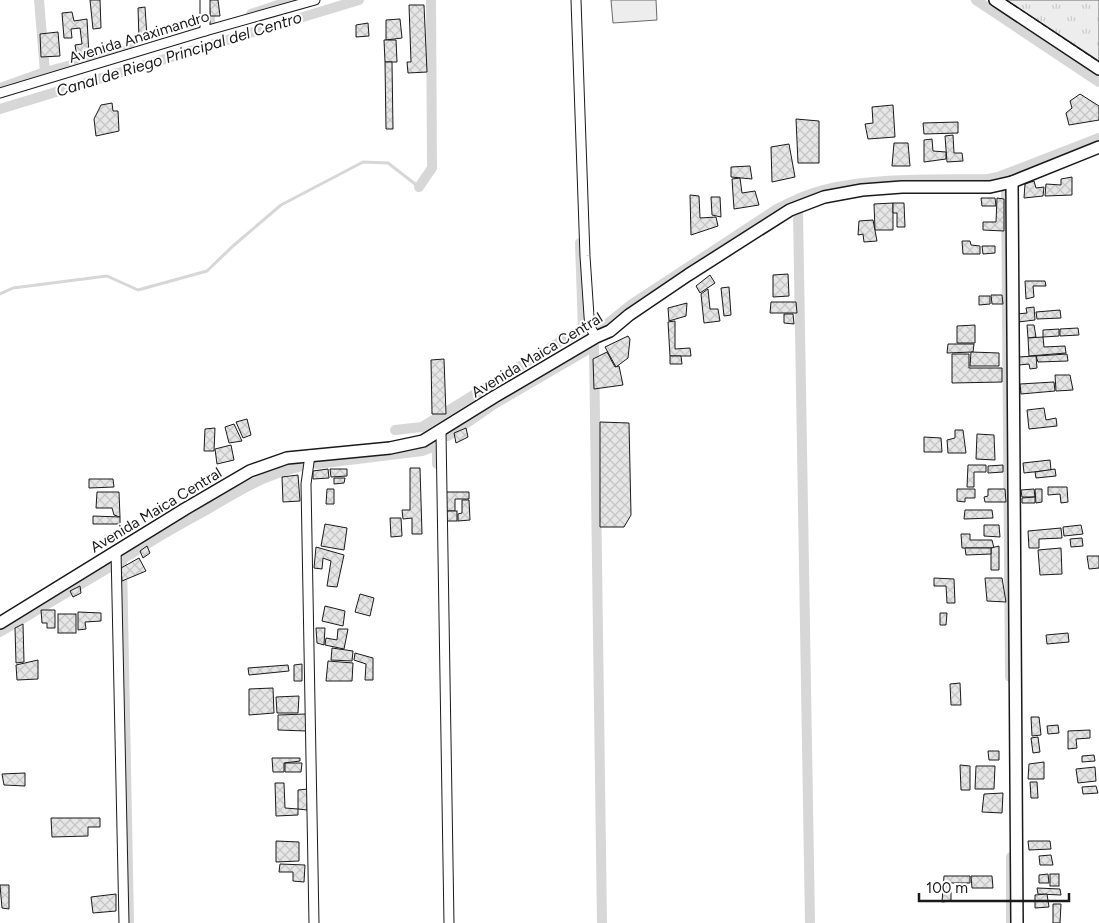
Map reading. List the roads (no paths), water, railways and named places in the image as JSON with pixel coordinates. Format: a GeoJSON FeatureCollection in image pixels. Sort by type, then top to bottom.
{"type":"FeatureCollection","features":[{"type":"Feature","properties":{"kind":"street"},"geometry":{"type":"LineString","coordinates":[[205,0],[205,31]]}},
{"type":"Feature","properties":{"kind":"street","name":"Avenida Anaximandro"},"geometry":{"type":"LineString","coordinates":[[0,93],[315,0]]}},
{"type":"Feature","properties":{"kind":"street"},"geometry":{"type":"LineString","coordinates":[[576,0],[585,256],[589,322],[596,337]]}},
{"type":"Feature","properties":{"kind":"street"},"geometry":{"type":"LineString","coordinates":[[995,0],[1099,69]]}},
{"type":"Feature","properties":{"kind":"street","name":"Avenida Maica Central"},"geometry":{"type":"LineString","coordinates":[[0,623],[250,471],[287,458],[423,442],[494,397],[596,337],[610,331],[629,315],[688,275],[790,210],[824,197],[862,190],[902,187],[990,187],[1012,182],[1099,147]]}},
{"type":"Feature","properties":{"kind":"street"},"geometry":{"type":"LineString","coordinates":[[1012,182],[1017,923]]}},
{"type":"Feature","properties":{"kind":"street"},"geometry":{"type":"LineString","coordinates":[[441,432],[449,923]]}},
{"type":"Feature","properties":{"kind":"street"},"geometry":{"type":"LineString","coordinates":[[310,455],[306,484],[314,923]]}},
{"type":"Feature","properties":{"kind":"street"},"geometry":{"type":"LineString","coordinates":[[116,552],[124,923]]}},
{"type":"Feature","properties":{"kind":"waterway"},"geometry":{"type":"LineString","coordinates":[[39,0],[45,72]]}},
{"type":"Feature","properties":{"kind":"waterway"},"geometry":{"type":"LineString","coordinates":[[210,0],[210,28]]}},
{"type":"Feature","properties":{"kind":"waterway"},"geometry":{"type":"LineString","coordinates":[[251,14],[293,0]]}},
{"type":"Feature","properties":{"kind":"waterway","name":"Canal de Riego Principal del Centro"},"geometry":{"type":"LineString","coordinates":[[0,109],[359,0]]}},
{"type":"Feature","properties":{"kind":"waterway"},"geometry":{"type":"LineString","coordinates":[[419,187],[432,168],[431,0]]}},
{"type":"Feature","properties":{"kind":"waterway"},"geometry":{"type":"LineString","coordinates":[[976,0],[1099,82]]}},
{"type":"Feature","properties":{"kind":"waterway"},"geometry":{"type":"LineString","coordinates":[[0,88],[45,72],[131,49]]}},
{"type":"Feature","properties":{"kind":"waterway"},"geometry":{"type":"LineString","coordinates":[[601,329],[632,304],[777,209],[805,196],[843,186],[884,181],[988,179],[998,177],[1099,138]]}},
{"type":"Feature","properties":{"kind":"waterway"},"geometry":{"type":"LineString","coordinates":[[0,294],[13,288],[107,276],[138,290],[207,271],[281,205],[363,162],[388,163],[419,187]]}},
{"type":"Feature","properties":{"kind":"waterway"},"geometry":{"type":"LineString","coordinates":[[1006,191],[1010,677]]}},
{"type":"Feature","properties":{"kind":"waterway"},"geometry":{"type":"LineString","coordinates":[[798,211],[810,923]]}},
{"type":"Feature","properties":{"kind":"waterway"},"geometry":{"type":"LineString","coordinates":[[395,430],[422,427],[556,344],[583,330],[580,243]]}},
{"type":"Feature","properties":{"kind":"waterway"},"geometry":{"type":"LineString","coordinates":[[594,346],[602,923]]}},
{"type":"Feature","properties":{"kind":"waterway"},"geometry":{"type":"LineString","coordinates":[[448,436],[496,403],[594,346]]}},
{"type":"Feature","properties":{"kind":"waterway"},"geometry":{"type":"LineString","coordinates":[[434,446],[437,453],[437,464]]}},
{"type":"Feature","properties":{"kind":"waterway"},"geometry":{"type":"LineString","coordinates":[[317,464],[422,451],[435,446]]}},
{"type":"Feature","properties":{"kind":"waterway"},"geometry":{"type":"LineString","coordinates":[[121,560],[262,479],[299,467]]}},
{"type":"Feature","properties":{"kind":"waterway"},"geometry":{"type":"LineString","coordinates":[[122,560],[129,923]]}},
{"type":"Feature","properties":{"kind":"waterway"},"geometry":{"type":"LineString","coordinates":[[0,632],[110,567]]}},
{"type":"Feature","properties":{"kind":"waterway"},"geometry":{"type":"LineString","coordinates":[[1011,857],[1011,923]]}}]}
